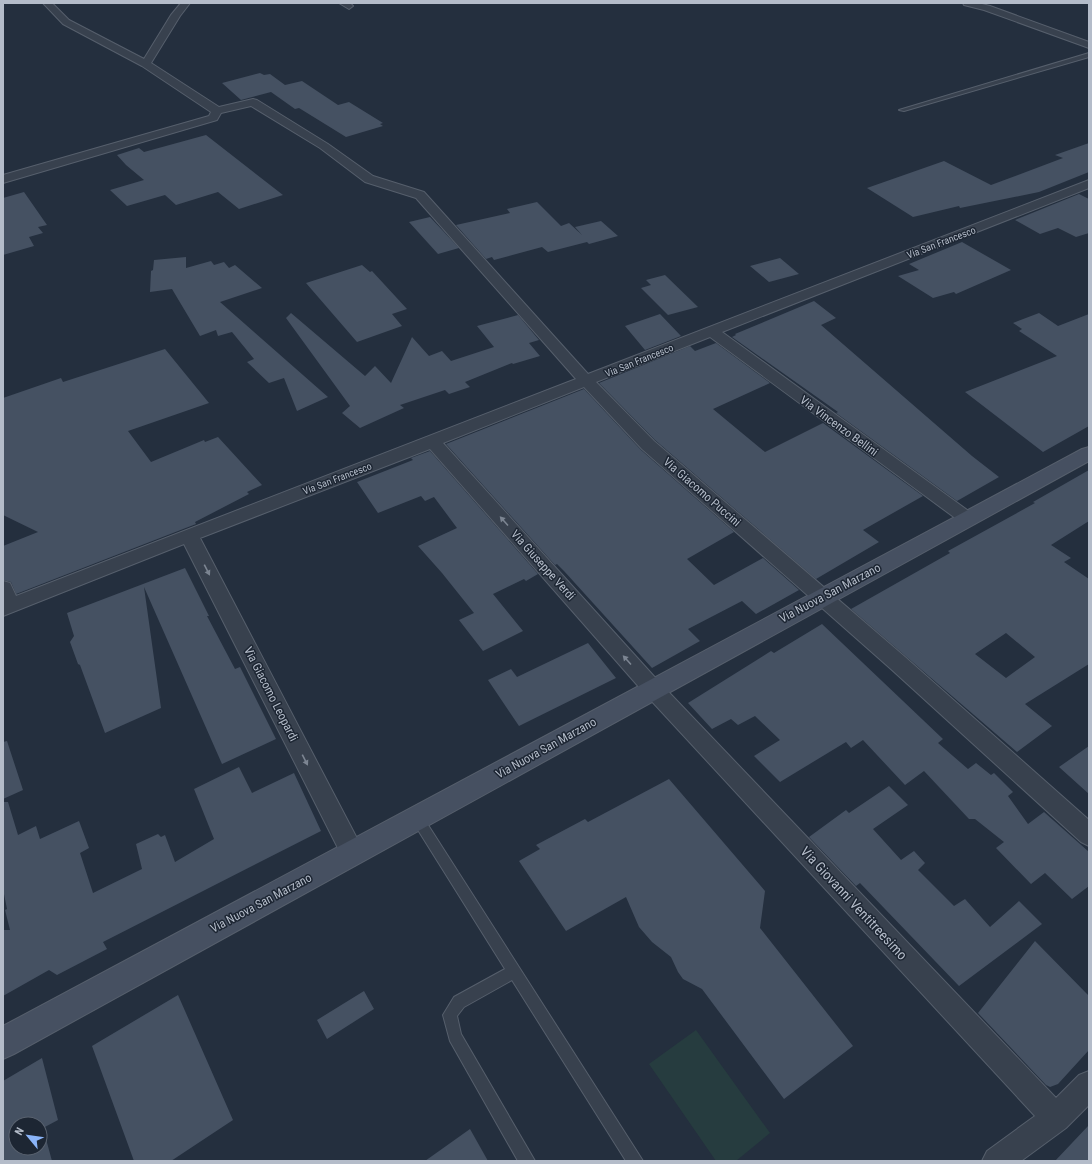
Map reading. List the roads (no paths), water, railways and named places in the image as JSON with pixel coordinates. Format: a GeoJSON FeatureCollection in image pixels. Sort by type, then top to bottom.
{"type":"FeatureCollection","features":[{"type":"Feature","properties":{"kind":"main road","name":"Via Nuova San Marzano"},"geometry":{"type":"LineString","coordinates":[[3,1043],[1089,453]]}},
{"type":"Feature","properties":{"kind":"street"},"geometry":{"type":"LineString","coordinates":[[3,179],[213,118],[216,111],[146,64],[66,22],[46,3]]}},
{"type":"Feature","properties":{"kind":"street"},"geometry":{"type":"LineString","coordinates":[[146,64],[176,15],[186,3]]}},
{"type":"Feature","properties":{"kind":"street"},"geometry":{"type":"LineString","coordinates":[[967,3],[987,8],[1089,45]]}},
{"type":"Feature","properties":{"kind":"street","name":"Via Giacomo Puccini"},"geometry":{"type":"LineString","coordinates":[[216,111],[253,102],[324,146],[369,179],[420,195],[488,273],[586,381],[648,445],[898,663],[1089,835]]}},
{"type":"Feature","properties":{"kind":"street","name":"Via San Francesco"},"geometry":{"type":"LineString","coordinates":[[7,608],[189,535],[1089,184]]}},
{"type":"Feature","properties":{"kind":"street","name":"Via Vincenzo Bellini"},"geometry":{"type":"LineString","coordinates":[[711,331],[822,414],[968,519]]}},
{"type":"Feature","properties":{"kind":"street","name":"Via Giuseppe Verdi"},"geometry":{"type":"LineString","coordinates":[[432,441],[653,689]]}},
{"type":"Feature","properties":{"kind":"street","name":"Via Giacomo Leopardi"},"geometry":{"type":"LineString","coordinates":[[189,535],[353,854]]}},
{"type":"Feature","properties":{"kind":"street"},"geometry":{"type":"LineString","coordinates":[[3,588],[7,608]]}},
{"type":"Feature","properties":{"kind":"street","name":"Via Giovanni Ventitreesimo"},"geometry":{"type":"LineString","coordinates":[[653,689],[1056,1118]]}},
{"type":"Feature","properties":{"kind":"street"},"geometry":{"type":"LineString","coordinates":[[997,1161],[1056,1118],[1089,1085]]}},
{"type":"Feature","properties":{"kind":"lane"},"geometry":{"type":"LineString","coordinates":[[902,110],[1089,55]]}},
{"type":"Feature","properties":{"kind":"lane"},"geometry":{"type":"LineString","coordinates":[[417,818],[635,1161]]}},
{"type":"Feature","properties":{"kind":"lane"},"geometry":{"type":"LineString","coordinates":[[514,971],[459,1002],[450,1015],[455,1036],[526,1161]]}}]}
